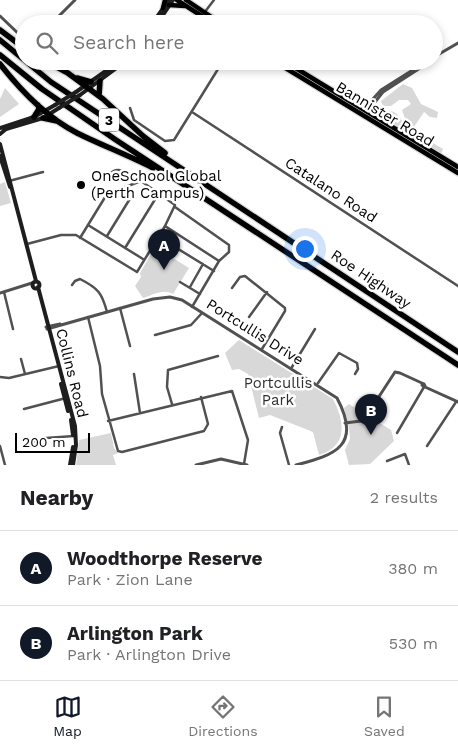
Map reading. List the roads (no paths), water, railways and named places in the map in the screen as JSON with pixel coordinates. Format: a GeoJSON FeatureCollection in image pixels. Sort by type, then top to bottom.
{"type":"FeatureCollection","features":[{"type":"Feature","properties":{"kind":"highway"},"geometry":{"type":"LineString","coordinates":[[0,30],[15,41]]}},
{"type":"Feature","properties":{"kind":"highway","name":"Roe Highway"},"geometry":{"type":"LineString","coordinates":[[0,40],[15,52]]}},
{"type":"Feature","properties":{"kind":"highway","name":"Roe Highway"},"geometry":{"type":"LineString","coordinates":[[0,54],[15,66]]}},
{"type":"Feature","properties":{"kind":"highway"},"geometry":{"type":"LineString","coordinates":[[0,64],[19,88],[63,124],[76,132],[119,150],[201,194]]}},
{"type":"Feature","properties":{"kind":"highway","name":"Roe Highway"},"geometry":{"type":"LineString","coordinates":[[19,70],[42,89],[458,365]]}},
{"type":"Feature","properties":{"kind":"highway","name":"Roe Highway"},"geometry":{"type":"LineString","coordinates":[[36,70],[51,82],[458,352]]}},
{"type":"Feature","properties":{"kind":"highway"},"geometry":{"type":"LineString","coordinates":[[64,71],[99,96],[147,140],[222,194]]}},
{"type":"Feature","properties":{"kind":"highway"},"geometry":{"type":"LineString","coordinates":[[64,71],[91,82]]}},
{"type":"Feature","properties":{"kind":"highway"},"geometry":{"type":"LineString","coordinates":[[99,96],[100,81]]}},
{"type":"Feature","properties":{"kind":"highway"},"geometry":{"type":"LineString","coordinates":[[34,117],[39,109],[38,105]]}},
{"type":"Feature","properties":{"kind":"highway"},"geometry":{"type":"LineString","coordinates":[[42,118],[63,124]]}},
{"type":"Feature","properties":{"kind":"main road"},"geometry":{"type":"LineString","coordinates":[[158,15],[168,2],[173,0]]}},
{"type":"Feature","properties":{"kind":"main road"},"geometry":{"type":"LineString","coordinates":[[177,0],[203,14]]}},
{"type":"Feature","properties":{"kind":"main road"},"geometry":{"type":"LineString","coordinates":[[186,0],[203,14]]}},
{"type":"Feature","properties":{"kind":"main road"},"geometry":{"type":"LineString","coordinates":[[168,2],[186,6]]}},
{"type":"Feature","properties":{"kind":"main road"},"geometry":{"type":"LineString","coordinates":[[162,15],[168,2]]}},
{"type":"Feature","properties":{"kind":"main road"},"geometry":{"type":"LineString","coordinates":[[87,87],[108,70]]}},
{"type":"Feature","properties":{"kind":"main road"},"geometry":{"type":"LineString","coordinates":[[0,134],[6,130],[42,118],[114,70]]}},
{"type":"Feature","properties":{"kind":"main road","name":"Bannister Road"},"geometry":{"type":"LineString","coordinates":[[290,70],[458,167]]}},
{"type":"Feature","properties":{"kind":"main road","name":"Bannister Road"},"geometry":{"type":"LineString","coordinates":[[298,70],[458,173]]}},
{"type":"Feature","properties":{"kind":"main road"},"geometry":{"type":"LineString","coordinates":[[345,99],[368,103]]}},
{"type":"Feature","properties":{"kind":"main road"},"geometry":{"type":"LineString","coordinates":[[0,128],[48,113]]}},
{"type":"Feature","properties":{"kind":"main road","name":"Collins Road"},"geometry":{"type":"LineString","coordinates":[[0,144],[1,156],[10,181],[35,285],[66,398],[74,436],[72,465]]}},
{"type":"Feature","properties":{"kind":"street"},"geometry":{"type":"LineString","coordinates":[[61,15],[75,0]]}},
{"type":"Feature","properties":{"kind":"street"},"geometry":{"type":"LineString","coordinates":[[203,14],[214,0]]}},
{"type":"Feature","properties":{"kind":"street"},"geometry":{"type":"LineString","coordinates":[[0,16],[15,30]]}},
{"type":"Feature","properties":{"kind":"street"},"geometry":{"type":"LineString","coordinates":[[443,53],[458,43]]}},
{"type":"Feature","properties":{"kind":"street"},"geometry":{"type":"LineString","coordinates":[[130,108],[134,120],[165,141],[170,142],[174,140],[218,70]]}},
{"type":"Feature","properties":{"kind":"street"},"geometry":{"type":"LineString","coordinates":[[364,113],[368,103],[381,90],[416,70]]}},
{"type":"Feature","properties":{"kind":"street"},"geometry":{"type":"LineString","coordinates":[[364,113],[383,92],[405,77]]}},
{"type":"Feature","properties":{"kind":"street","name":"Catalano Road"},"geometry":{"type":"LineString","coordinates":[[192,112],[458,286]]}},
{"type":"Feature","properties":{"kind":"street"},"geometry":{"type":"LineString","coordinates":[[114,166],[115,170]]}},
{"type":"Feature","properties":{"kind":"street"},"geometry":{"type":"LineString","coordinates":[[109,175],[115,170]]}},
{"type":"Feature","properties":{"kind":"street"},"geometry":{"type":"LineString","coordinates":[[115,170],[129,174],[133,184]]}},
{"type":"Feature","properties":{"kind":"street"},"geometry":{"type":"LineString","coordinates":[[10,181],[43,172]]}},
{"type":"Feature","properties":{"kind":"street"},"geometry":{"type":"LineString","coordinates":[[80,238],[107,194],[142,181],[229,245],[228,252],[219,261],[192,307]]}},
{"type":"Feature","properties":{"kind":"street"},"geometry":{"type":"LineString","coordinates":[[107,236],[131,197],[128,186]]}},
{"type":"Feature","properties":{"kind":"street"},"geometry":{"type":"LineString","coordinates":[[125,248],[159,193]]}},
{"type":"Feature","properties":{"kind":"street"},"geometry":{"type":"LineString","coordinates":[[26,244],[69,234],[80,238],[137,272],[175,207]]}},
{"type":"Feature","properties":{"kind":"street"},"geometry":{"type":"LineString","coordinates":[[88,225],[143,259]]}},
{"type":"Feature","properties":{"kind":"street"},"geometry":{"type":"LineString","coordinates":[[165,226],[219,261]]}},
{"type":"Feature","properties":{"kind":"street"},"geometry":{"type":"LineString","coordinates":[[157,236],[214,271]]}},
{"type":"Feature","properties":{"kind":"street"},"geometry":{"type":"LineString","coordinates":[[190,287],[203,264]]}},
{"type":"Feature","properties":{"kind":"street"},"geometry":{"type":"LineString","coordinates":[[232,288],[243,276],[283,304],[285,311],[262,349]]}},
{"type":"Feature","properties":{"kind":"street"},"geometry":{"type":"LineString","coordinates":[[72,286],[75,281],[80,279],[98,290],[103,295],[107,312]]}},
{"type":"Feature","properties":{"kind":"street"},"geometry":{"type":"LineString","coordinates":[[180,282],[200,294]]}},
{"type":"Feature","properties":{"kind":"street"},"geometry":{"type":"LineString","coordinates":[[14,329],[2,293],[35,285]]}},
{"type":"Feature","properties":{"kind":"street"},"geometry":{"type":"LineString","coordinates":[[250,317],[267,292]]}},
{"type":"Feature","properties":{"kind":"street","name":"Portcullis Drive"},"geometry":{"type":"LineString","coordinates":[[48,328],[162,297],[174,298],[202,312],[318,383],[337,398],[345,423]]}},
{"type":"Feature","properties":{"kind":"street"},"geometry":{"type":"LineString","coordinates":[[120,308],[130,346]]}},
{"type":"Feature","properties":{"kind":"street"},"geometry":{"type":"LineString","coordinates":[[155,335],[191,325],[202,312]]}},
{"type":"Feature","properties":{"kind":"street"},"geometry":{"type":"LineString","coordinates":[[88,317],[100,366],[102,394],[115,448],[122,452],[204,431],[208,424],[201,397]]}},
{"type":"Feature","properties":{"kind":"street"},"geometry":{"type":"LineString","coordinates":[[292,368],[314,328]]}},
{"type":"Feature","properties":{"kind":"street"},"geometry":{"type":"LineString","coordinates":[[318,383],[339,353],[357,363],[358,369],[355,374]]}},
{"type":"Feature","properties":{"kind":"street"},"geometry":{"type":"LineString","coordinates":[[172,404],[167,387],[168,370],[218,356]]}},
{"type":"Feature","properties":{"kind":"street"},"geometry":{"type":"LineString","coordinates":[[21,359],[25,374]]}},
{"type":"Feature","properties":{"kind":"street"},"geometry":{"type":"LineString","coordinates":[[0,377],[9,378],[58,366]]}},
{"type":"Feature","properties":{"kind":"street"},"geometry":{"type":"LineString","coordinates":[[296,465],[325,458],[337,450],[344,440],[345,423],[361,421],[367,416],[394,372],[400,372],[424,387],[457,402],[427,446]]}},
{"type":"Feature","properties":{"kind":"street"},"geometry":{"type":"LineString","coordinates":[[134,374],[140,413]]}},
{"type":"Feature","properties":{"kind":"street"},"geometry":{"type":"LineString","coordinates":[[397,433],[424,387]]}},
{"type":"Feature","properties":{"kind":"street"},"geometry":{"type":"LineString","coordinates":[[108,422],[228,390],[234,394],[248,440],[245,464],[231,460],[215,460],[196,465]]}},
{"type":"Feature","properties":{"kind":"street"},"geometry":{"type":"LineString","coordinates":[[24,409],[66,398]]}},
{"type":"Feature","properties":{"kind":"street"},"geometry":{"type":"LineString","coordinates":[[282,427],[280,433],[289,465]]}},
{"type":"Feature","properties":{"kind":"street"},"geometry":{"type":"LineString","coordinates":[[32,442],[46,438],[74,436]]}},
{"type":"Feature","properties":{"kind":"street"},"geometry":{"type":"LineString","coordinates":[[0,446],[5,465]]}},
{"type":"Feature","properties":{"kind":"street"},"geometry":{"type":"LineString","coordinates":[[387,461],[406,454],[409,465]]}},
{"type":"Feature","properties":{"kind":"street"},"geometry":{"type":"LineString","coordinates":[[215,460],[216,465]]}},
{"type":"Feature","properties":{"kind":"place","name":"OneSchool Global (Perth Campus)"},"geometry":{"type":"Point","coordinates":[81,185]}},
{"type":"Feature","properties":{"kind":"place","name":"Woodthorpe Reserve"},"geometry":{"type":"Point","coordinates":[164,270]}},
{"type":"Feature","properties":{"kind":"place","name":"Arlington Park"},"geometry":{"type":"Point","coordinates":[371,435]}},
{"type":"Feature","properties":{"kind":"park label","name":"Portcullis Park"},"geometry":{"type":"Point","coordinates":[278,392]}}]}
